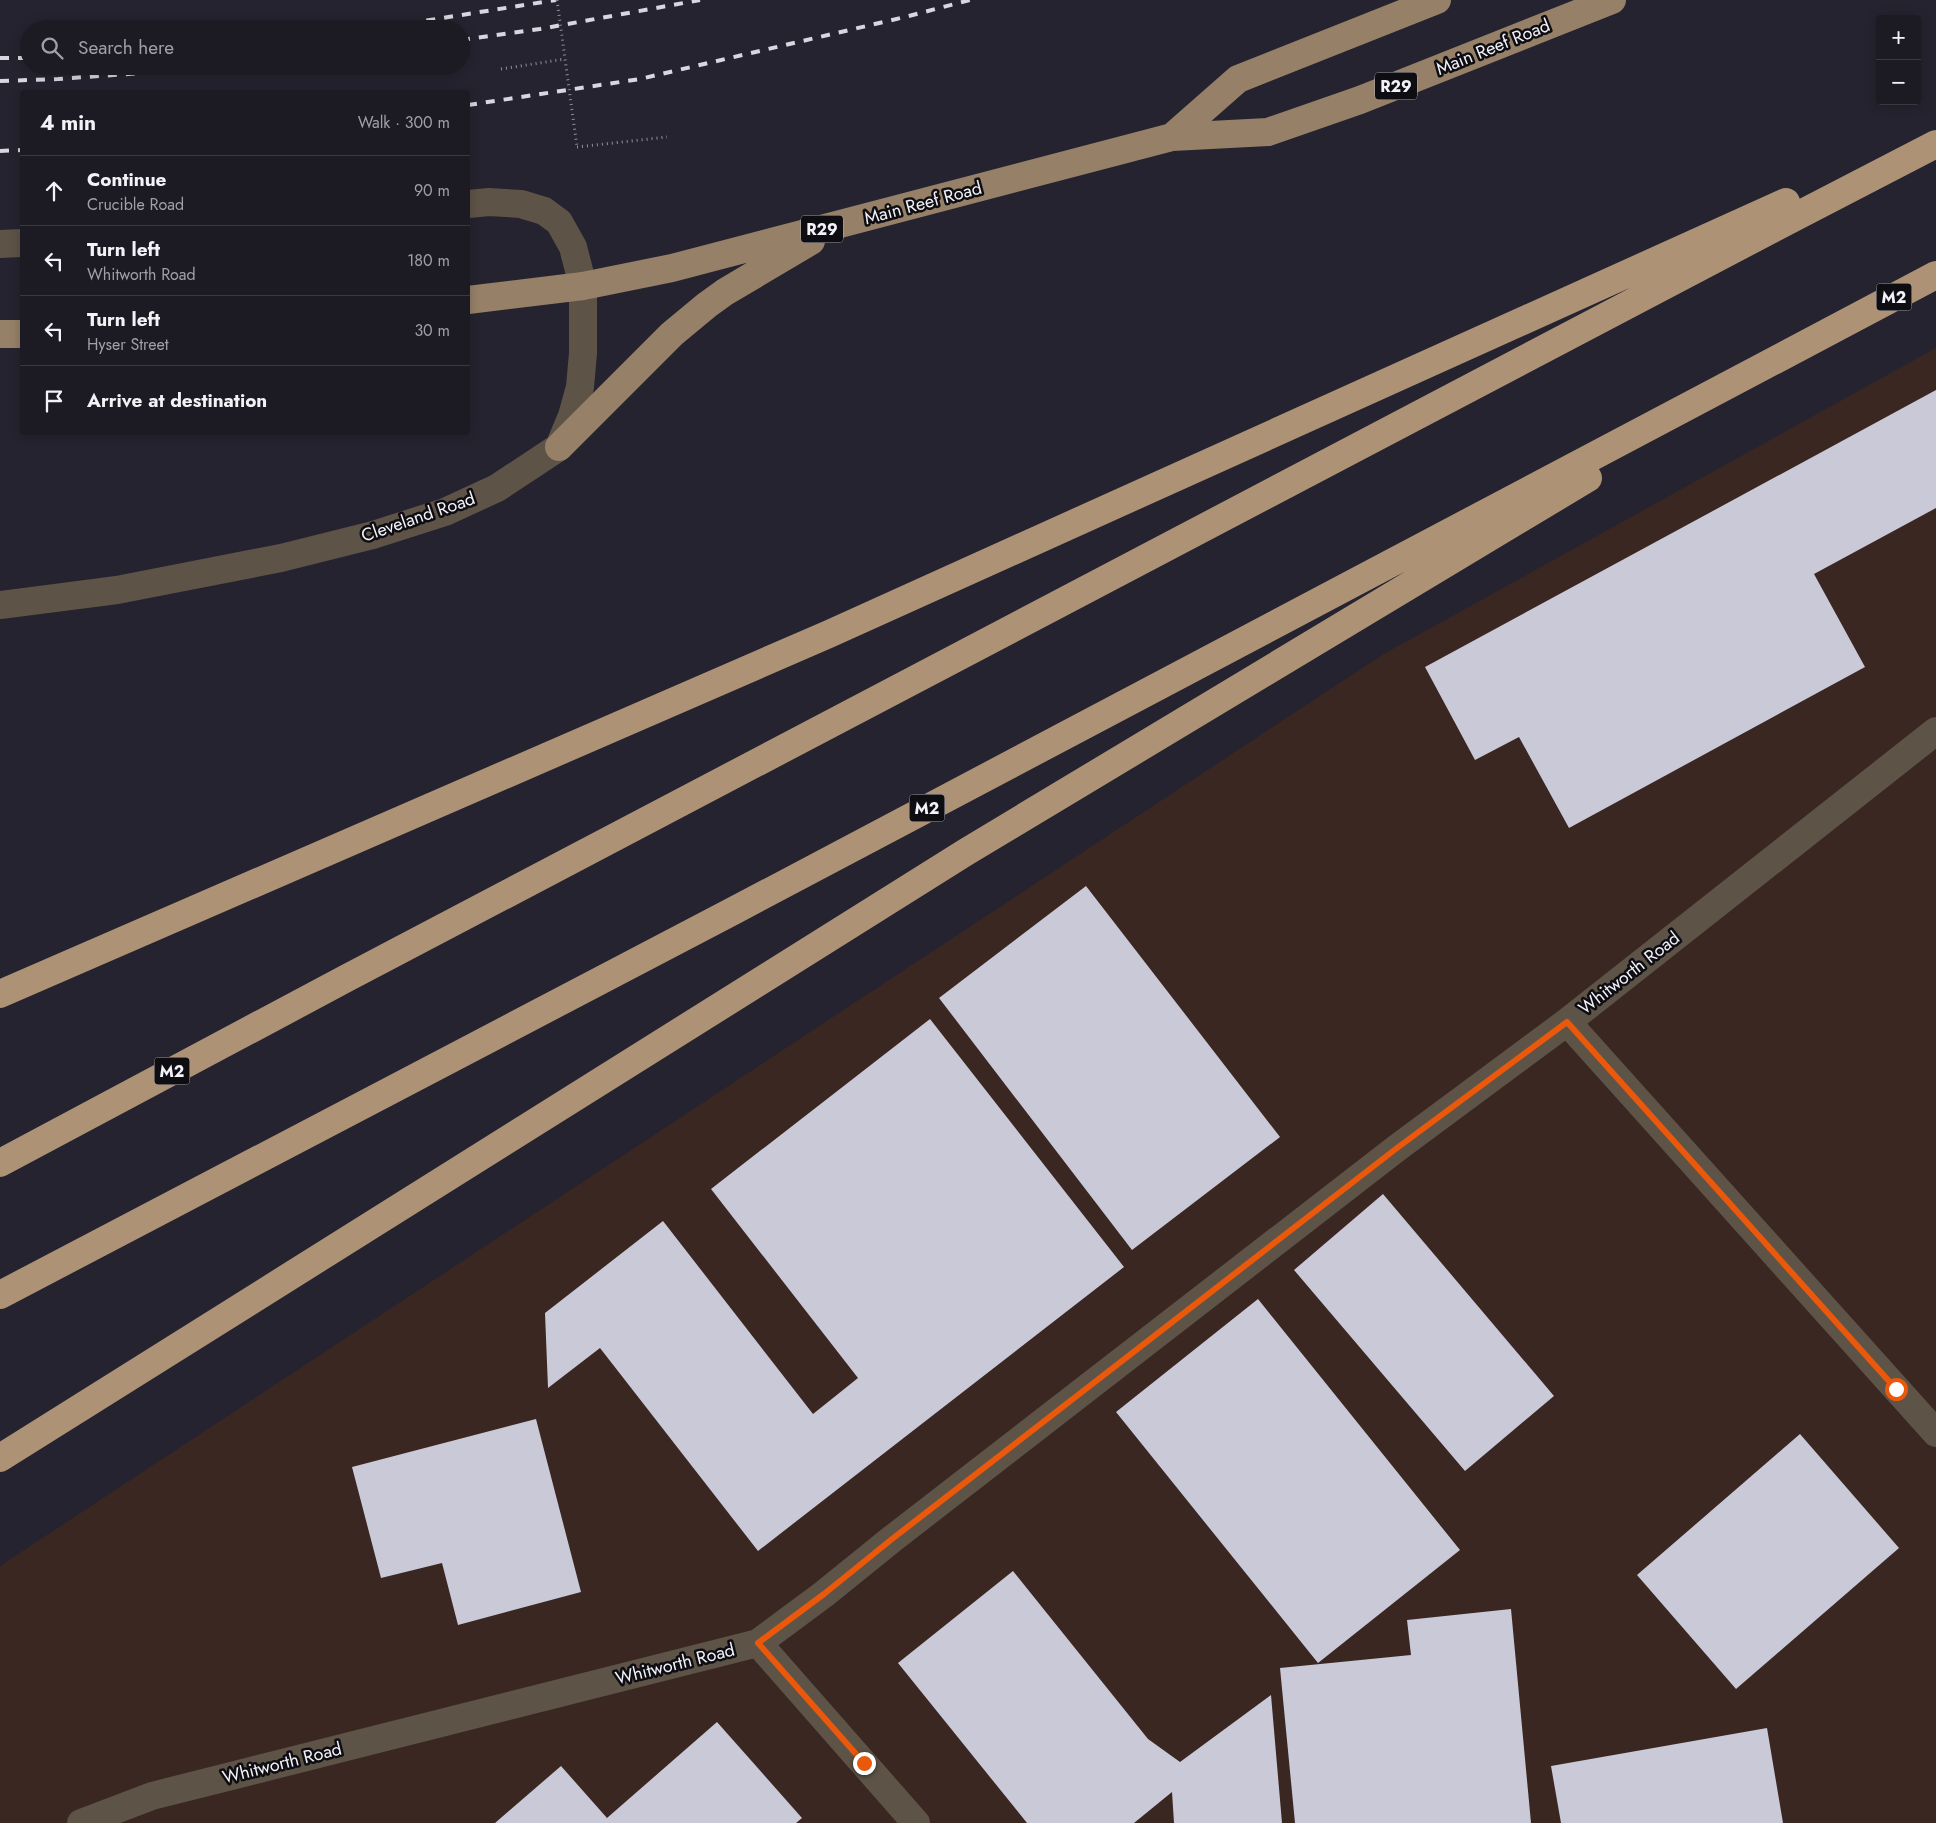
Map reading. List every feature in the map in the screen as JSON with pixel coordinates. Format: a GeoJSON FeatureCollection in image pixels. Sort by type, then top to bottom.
{"type":"FeatureCollection","features":[{"type":"Feature","properties":{"kind":"highway"},"geometry":{"type":"LineString","coordinates":[[0,994],[829,634],[1936,135]]}},
{"type":"Feature","properties":{"kind":"highway","name":"M2"},"geometry":{"type":"LineString","coordinates":[[0,1163],[354,974],[1759,235],[1936,144]]}},
{"type":"Feature","properties":{"kind":"highway","name":"M2"},"geometry":{"type":"LineString","coordinates":[[0,1295],[735,910],[1936,275]]}},
{"type":"Feature","properties":{"kind":"highway"},"geometry":{"type":"LineString","coordinates":[[0,1458],[966,852],[1852,318]]}},
{"type":"Feature","properties":{"kind":"main road","name":"Main Reef Road"},"geometry":{"type":"LineString","coordinates":[[1172,137],[1238,80],[1437,0]]}},
{"type":"Feature","properties":{"kind":"main road","name":"Main Reef Road"},"geometry":{"type":"LineString","coordinates":[[470,300],[583,286],[672,268],[1172,137],[1268,132],[1360,100],[1612,0]]}},
{"type":"Feature","properties":{"kind":"main road"},"geometry":{"type":"LineString","coordinates":[[559,447],[672,334],[708,305],[732,287],[841,224]]}},
{"type":"Feature","properties":{"kind":"main road"},"geometry":{"type":"LineString","coordinates":[[0,334],[20,334]]}},
{"type":"Feature","properties":{"kind":"street"},"geometry":{"type":"LineString","coordinates":[[470,204],[489,202],[520,204],[544,211],[559,222],[573,248],[583,286],[583,353],[580,387],[572,416],[559,447]]}},
{"type":"Feature","properties":{"kind":"street"},"geometry":{"type":"LineString","coordinates":[[0,244],[20,243]]}},
{"type":"Feature","properties":{"kind":"street","name":"Cleveland Road"},"geometry":{"type":"LineString","coordinates":[[0,605],[117,590],[281,558],[373,535],[445,512],[497,488],[559,447]]}},
{"type":"Feature","properties":{"kind":"street","name":"Whitworth Road"},"geometry":{"type":"LineString","coordinates":[[81,1823],[152,1796],[758,1643],[824,1594],[892,1539],[1397,1148],[1567,1022],[1936,731]]}},
{"type":"Feature","properties":{"kind":"street"},"geometry":{"type":"LineString","coordinates":[[1567,1022],[1936,1433]]}},
{"type":"Feature","properties":{"kind":"street"},"geometry":{"type":"LineString","coordinates":[[758,1643],[916,1823]]}},
{"type":"Feature","properties":{"kind":"path"},"geometry":{"type":"LineString","coordinates":[[557,0],[577,147],[667,137]]}},
{"type":"Feature","properties":{"kind":"path"},"geometry":{"type":"LineString","coordinates":[[501,69],[565,59]]}},
{"type":"Feature","properties":{"kind":"shaded area"},"geometry":{"type":"Polygon","coordinates":[[[1936,348],[1936,1823],[0,1823],[0,1566],[1382,655],[1936,348]]]}},
{"type":"Feature","properties":{"kind":"building"},"geometry":{"type":"Polygon","coordinates":[[[1936,390],[1936,508],[1814,574],[1865,667],[1569,828],[1519,737],[1475,760],[1425,667],[1936,390]]]}},
{"type":"Feature","properties":{"kind":"building"},"geometry":{"type":"Polygon","coordinates":[[[1086,886],[1280,1137],[1132,1250],[939,998],[1086,886]]]}},
{"type":"Feature","properties":{"kind":"building"},"geometry":{"type":"Polygon","coordinates":[[[930,1019],[1124,1267],[758,1551],[600,1348],[548,1388],[545,1313],[663,1221],[813,1414],[858,1378],[711,1189],[930,1019]]]}},
{"type":"Feature","properties":{"kind":"building"},"geometry":{"type":"Polygon","coordinates":[[[1383,1194],[1554,1396],[1465,1471],[1294,1270],[1383,1194]]]}},
{"type":"Feature","properties":{"kind":"building"},"geometry":{"type":"Polygon","coordinates":[[[1258,1299],[1460,1550],[1318,1663],[1116,1412],[1258,1299]]]}},
{"type":"Feature","properties":{"kind":"building"},"geometry":{"type":"Polygon","coordinates":[[[536,1419],[581,1592],[458,1625],[442,1563],[381,1578],[352,1467],[536,1419]]]}},
{"type":"Feature","properties":{"kind":"building"},"geometry":{"type":"Polygon","coordinates":[[[1800,1434],[1899,1548],[1736,1689],[1637,1575],[1800,1434]]]}},
{"type":"Feature","properties":{"kind":"building"},"geometry":{"type":"Polygon","coordinates":[[[1013,1571],[1148,1739],[1180,1762],[1271,1695],[1282,1823],[1174,1823],[1172,1792],[1134,1823],[1027,1823],[898,1663],[1013,1571]]]}},
{"type":"Feature","properties":{"kind":"building"},"geometry":{"type":"Polygon","coordinates":[[[1511,1609],[1531,1823],[1295,1823],[1280,1668],[1411,1655],[1407,1620],[1511,1609]]]}},
{"type":"Feature","properties":{"kind":"building"},"geometry":{"type":"Polygon","coordinates":[[[717,1722],[802,1818],[796,1823],[495,1823],[561,1766],[607,1818],[717,1722]]]}},
{"type":"Feature","properties":{"kind":"building"},"geometry":{"type":"Polygon","coordinates":[[[1767,1728],[1783,1823],[1561,1823],[1551,1766],[1767,1728]]]}},
{"type":"Feature","properties":{"kind":"railway"},"geometry":{"type":"LineString","coordinates":[[430,20],[556,0]]}},
{"type":"Feature","properties":{"kind":"railway"},"geometry":{"type":"LineString","coordinates":[[470,39],[540,29],[700,0]]}},
{"type":"Feature","properties":{"kind":"railway"},"geometry":{"type":"LineString","coordinates":[[470,105],[640,79],[970,0]]}},
{"type":"Feature","properties":{"kind":"railway"},"geometry":{"type":"LineString","coordinates":[[0,58],[20,58]]}},
{"type":"Feature","properties":{"kind":"railway"},"geometry":{"type":"LineString","coordinates":[[0,81],[114,75]]}},
{"type":"Feature","properties":{"kind":"railway"},"geometry":{"type":"LineString","coordinates":[[0,151],[20,150]]}},
{"type":"Feature","properties":{"kind":"route"},"geometry":{"type":"LineString","coordinates":[[864,1763],[758,1643],[824,1594],[892,1539],[1397,1148],[1567,1022],[1896,1389]]}}]}
